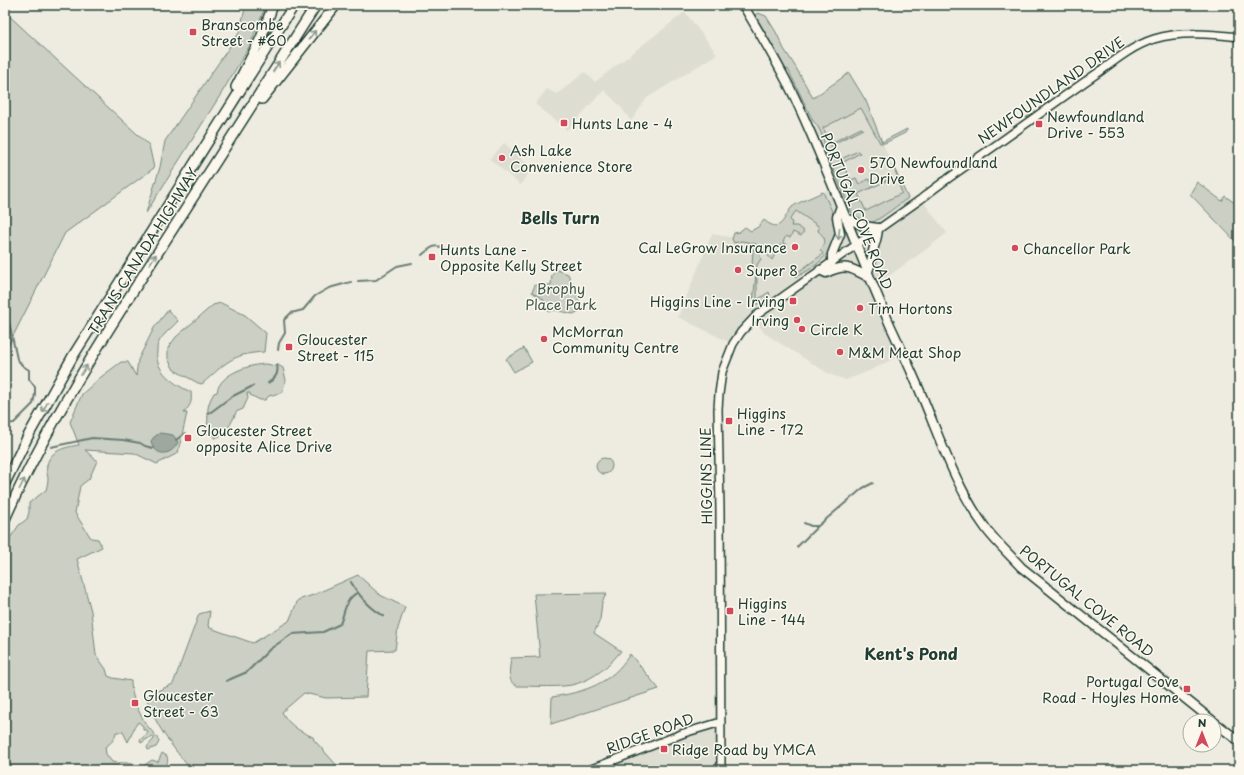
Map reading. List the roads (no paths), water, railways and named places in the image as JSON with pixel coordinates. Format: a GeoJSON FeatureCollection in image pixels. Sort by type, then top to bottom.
{"type":"FeatureCollection","features":[{"type":"Feature","properties":{"kind":"highway"},"geometry":{"type":"LineString","coordinates":[[212,135],[261,38],[273,5]]}},
{"type":"Feature","properties":{"kind":"highway","name":"TRANS CANADA HIGHWAY"},"geometry":{"type":"LineString","coordinates":[[5,483],[27,438],[73,356],[294,5]]}},
{"type":"Feature","properties":{"kind":"highway","name":"TRANS CANADA HIGHWAY"},"geometry":{"type":"LineString","coordinates":[[5,519],[41,446],[78,379],[316,5]]}},
{"type":"Feature","properties":{"kind":"highway"},"geometry":{"type":"LineString","coordinates":[[228,143],[336,5]]}},
{"type":"Feature","properties":{"kind":"main road","name":"PORTUGAL COVE ROAD"},"geometry":{"type":"LineString","coordinates":[[743,5],[771,52],[793,95],[947,455],[965,494],[988,530],[1007,552],[1037,580],[1204,713]]}},
{"type":"Feature","properties":{"kind":"main road"},"geometry":{"type":"LineString","coordinates":[[832,262],[832,254],[840,234],[837,217],[841,206]]}},
{"type":"Feature","properties":{"kind":"main road"},"geometry":{"type":"LineString","coordinates":[[820,270],[826,273],[837,268],[846,267],[869,274],[878,228],[863,226],[852,220],[846,219]]}},
{"type":"Feature","properties":{"kind":"main road","name":"PORTUGAL COVE ROAD"},"geometry":{"type":"LineString","coordinates":[[1222,727],[1239,741]]}},
{"type":"Feature","properties":{"kind":"street","name":"NEWFOUNDLAND DRIVE"},"geometry":{"type":"LineString","coordinates":[[857,244],[1073,89],[1139,45],[1161,37],[1178,35],[1239,37]]}},
{"type":"Feature","properties":{"kind":"street","name":"HIGGINS LINE"},"geometry":{"type":"LineString","coordinates":[[721,770],[718,409],[721,377],[733,344],[757,315],[857,244]]}},
{"type":"Feature","properties":{"kind":"street","name":"RIDGE ROAD"},"geometry":{"type":"LineString","coordinates":[[589,770],[684,733],[721,722]]}},
{"type":"Feature","properties":{"kind":"waterway"},"geometry":{"type":"LineString","coordinates":[[422,255],[435,246],[443,248]]}},
{"type":"Feature","properties":{"kind":"waterway"},"geometry":{"type":"LineString","coordinates":[[358,281],[376,280],[397,266],[412,263]]}},
{"type":"Feature","properties":{"kind":"waterway"},"geometry":{"type":"LineString","coordinates":[[278,350],[279,343],[285,333],[284,320],[291,313],[303,310],[315,296],[329,288],[351,282]]}},
{"type":"Feature","properties":{"kind":"waterway"},"geometry":{"type":"LineString","coordinates":[[5,304],[17,359],[29,370],[29,379],[35,387],[33,404],[14,423],[5,424]]}},
{"type":"Feature","properties":{"kind":"waterway"},"geometry":{"type":"LineString","coordinates":[[268,383],[276,376],[277,365]]}},
{"type":"Feature","properties":{"kind":"waterway"},"geometry":{"type":"LineString","coordinates":[[207,413],[211,412],[231,397],[253,386]]}},
{"type":"Feature","properties":{"kind":"waterway"},"geometry":{"type":"LineString","coordinates":[[176,440],[185,433]]}},
{"type":"Feature","properties":{"kind":"waterway"},"geometry":{"type":"LineString","coordinates":[[51,447],[92,438],[123,440],[140,443],[153,448]]}},
{"type":"Feature","properties":{"kind":"waterway"},"geometry":{"type":"LineString","coordinates":[[797,547],[818,526],[863,488],[873,483]]}},
{"type":"Feature","properties":{"kind":"waterway"},"geometry":{"type":"LineString","coordinates":[[804,523],[811,526],[818,526]]}},
{"type":"Feature","properties":{"kind":"waterway"},"geometry":{"type":"LineString","coordinates":[[351,582],[365,601],[374,610],[384,616]]}},
{"type":"Feature","properties":{"kind":"waterway"},"geometry":{"type":"LineString","coordinates":[[226,681],[247,672],[270,649],[292,634],[323,632],[340,624],[348,602],[357,593]]}},
{"type":"Feature","properties":{"kind":"place","name":"Branscombe Street - #60"},"geometry":{"type":"Point","coordinates":[193,32]}},
{"type":"Feature","properties":{"kind":"place","name":"Hunts Lane - 4"},"geometry":{"type":"Point","coordinates":[564,123]}},
{"type":"Feature","properties":{"kind":"place","name":"Newfoundland Drive - 553"},"geometry":{"type":"Point","coordinates":[1039,124]}},
{"type":"Feature","properties":{"kind":"place","name":"Ash Lake Convenience Store"},"geometry":{"type":"Point","coordinates":[502,158]}},
{"type":"Feature","properties":{"kind":"place","name":"570 Newfoundland Drive"},"geometry":{"type":"Point","coordinates":[861,170]}},
{"type":"Feature","properties":{"kind":"place","name":"Cal LeGrow Insurance"},"geometry":{"type":"Point","coordinates":[795,247]}},
{"type":"Feature","properties":{"kind":"place","name":"Chancellor Park"},"geometry":{"type":"Point","coordinates":[1015,248]}},
{"type":"Feature","properties":{"kind":"place","name":"Hunts Lane - Opposite Kelly Street"},"geometry":{"type":"Point","coordinates":[432,257]}},
{"type":"Feature","properties":{"kind":"place","name":"Super 8"},"geometry":{"type":"Point","coordinates":[738,270]}},
{"type":"Feature","properties":{"kind":"place","name":"Higgins Line - Irving"},"geometry":{"type":"Point","coordinates":[793,301]}},
{"type":"Feature","properties":{"kind":"place","name":"Tim Hortons"},"geometry":{"type":"Point","coordinates":[860,308]}},
{"type":"Feature","properties":{"kind":"place","name":"Irving"},"geometry":{"type":"Point","coordinates":[797,320]}},
{"type":"Feature","properties":{"kind":"place","name":"Circle K"},"geometry":{"type":"Point","coordinates":[802,329]}},
{"type":"Feature","properties":{"kind":"place","name":"McMorran Community Centre"},"geometry":{"type":"Point","coordinates":[544,339]}},
{"type":"Feature","properties":{"kind":"place","name":"Gloucester Street - 115"},"geometry":{"type":"Point","coordinates":[289,347]}},
{"type":"Feature","properties":{"kind":"place","name":"M&M Meat Shop"},"geometry":{"type":"Point","coordinates":[840,352]}},
{"type":"Feature","properties":{"kind":"place","name":"Higgins Line - 172"},"geometry":{"type":"Point","coordinates":[729,421]}},
{"type":"Feature","properties":{"kind":"place","name":"Gloucester Street opposite Alice Drive"},"geometry":{"type":"Point","coordinates":[188,438]}},
{"type":"Feature","properties":{"kind":"place","name":"Higgins Line - 144"},"geometry":{"type":"Point","coordinates":[730,611]}},
{"type":"Feature","properties":{"kind":"place","name":"Portugal Cove Road - Hoyles Home"},"geometry":{"type":"Point","coordinates":[1187,689]}},
{"type":"Feature","properties":{"kind":"place","name":"Gloucester Street - 63"},"geometry":{"type":"Point","coordinates":[135,703]}},
{"type":"Feature","properties":{"kind":"place","name":"Ridge Road by YMCA"},"geometry":{"type":"Point","coordinates":[664,749]}},
{"type":"Feature","properties":{"kind":"district","name":"Bells Turn"},"geometry":{"type":"Point","coordinates":[560,217]}},
{"type":"Feature","properties":{"kind":"district","name":"Kent's Pond"},"geometry":{"type":"Point","coordinates":[911,653]}},
{"type":"Feature","properties":{"kind":"park label","name":"Brophy Place Park"},"geometry":{"type":"Point","coordinates":[561,296]}}]}
